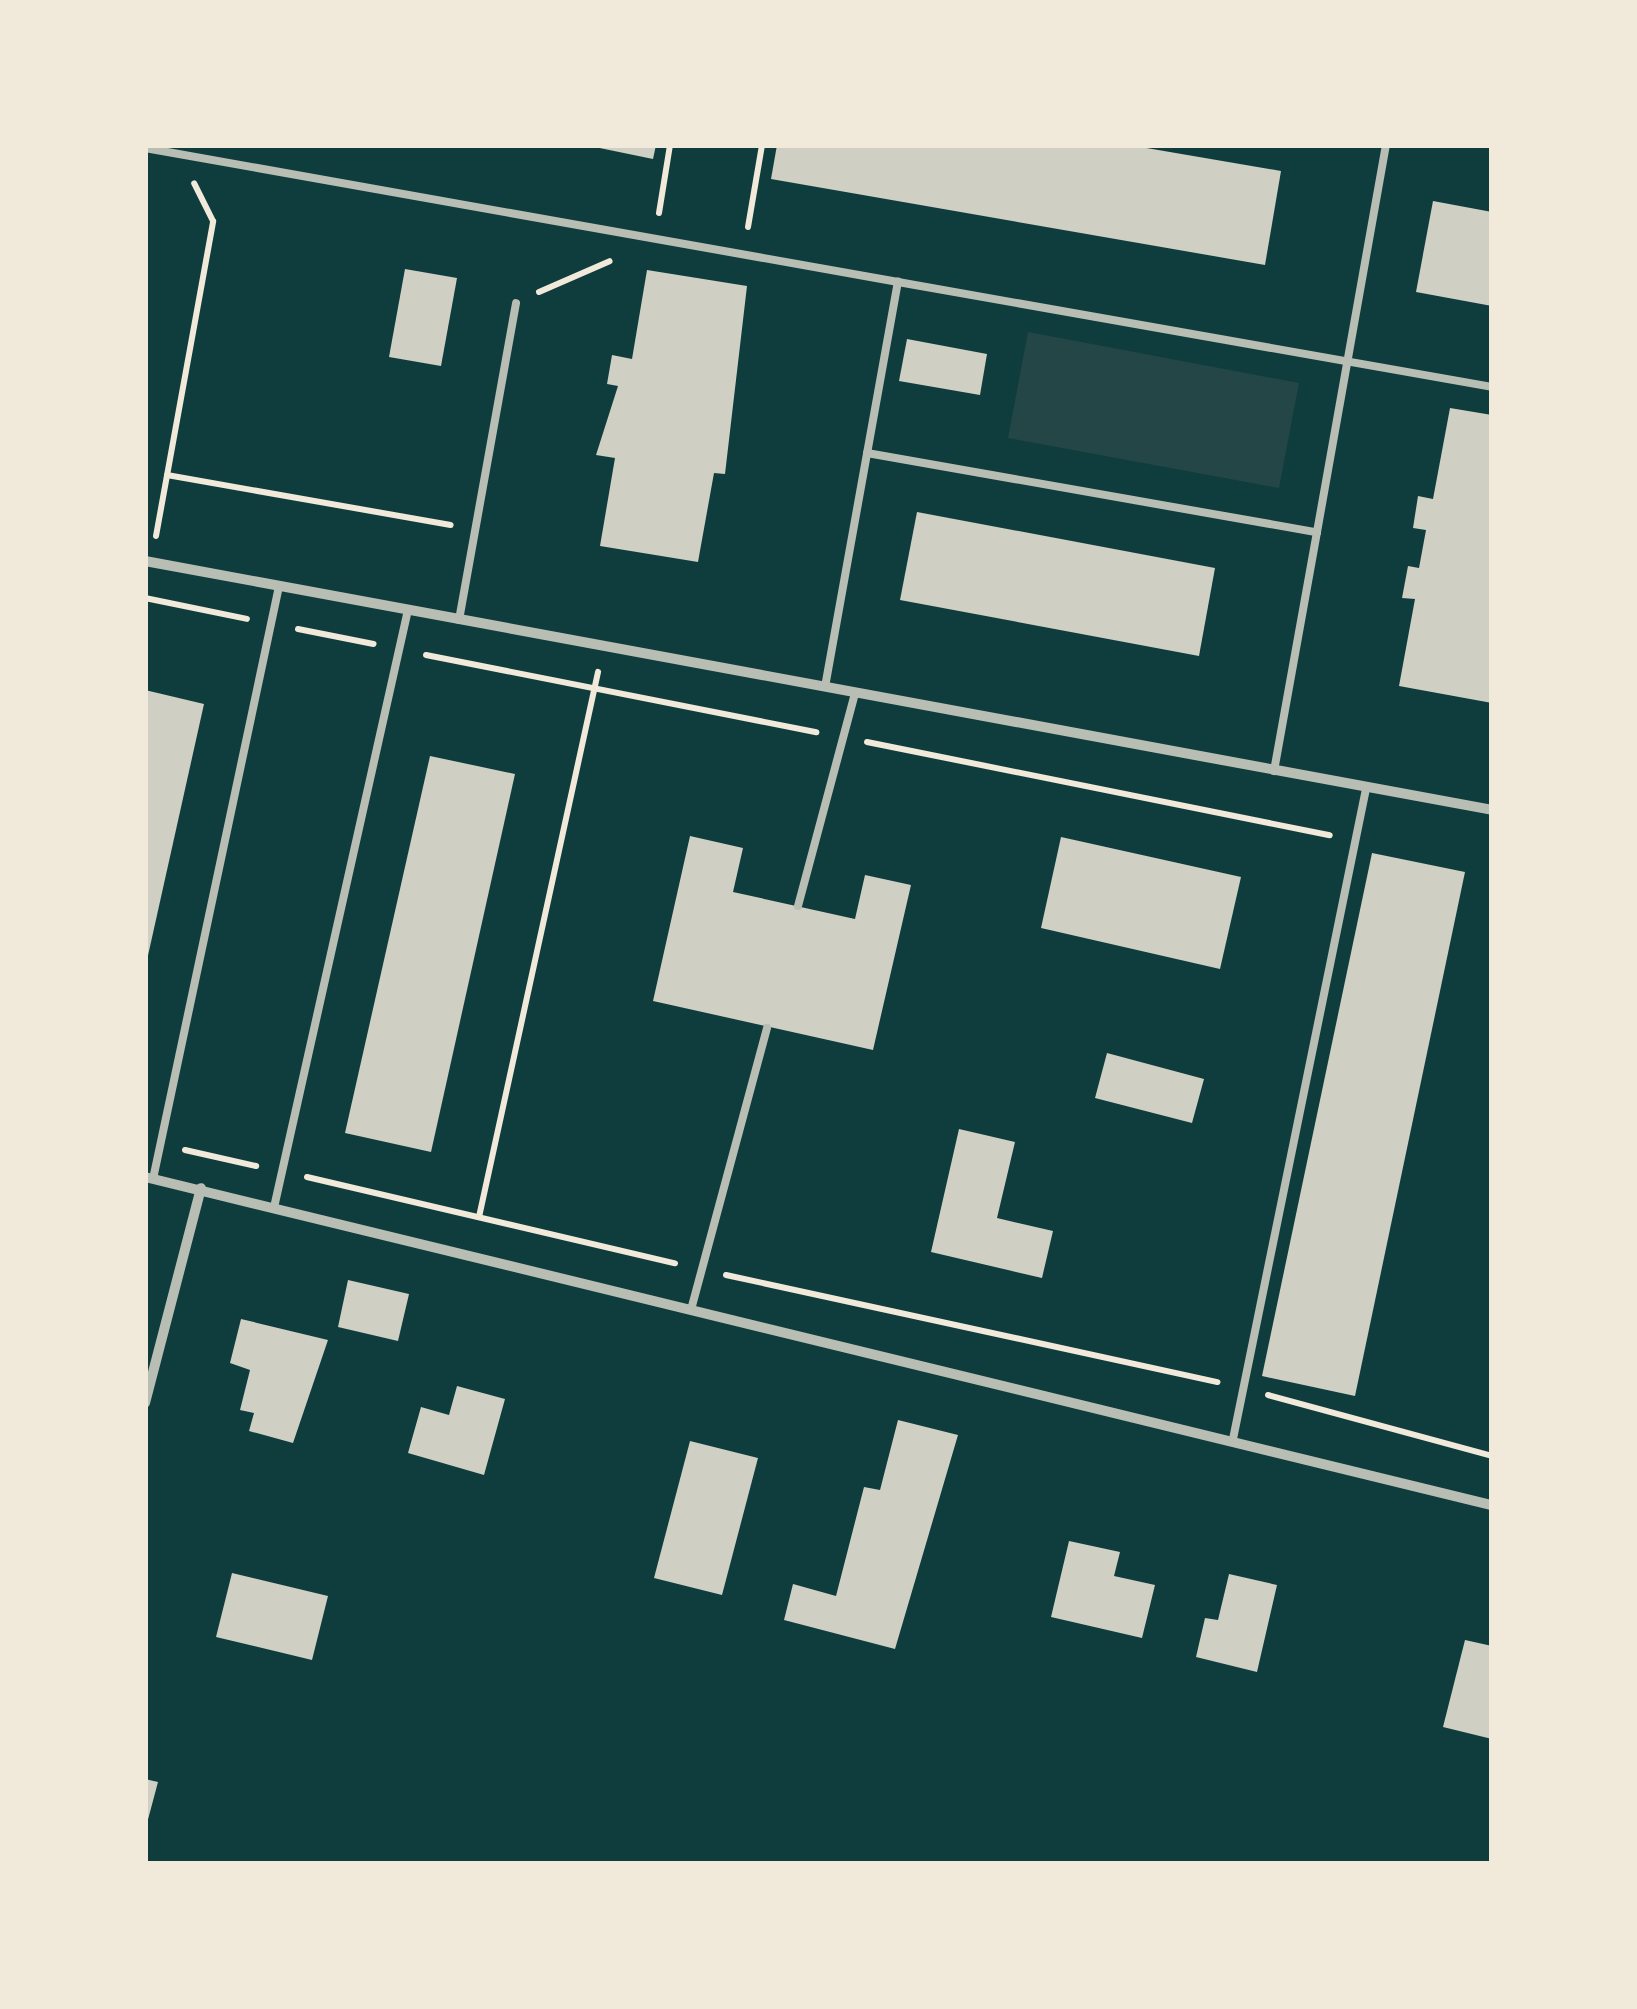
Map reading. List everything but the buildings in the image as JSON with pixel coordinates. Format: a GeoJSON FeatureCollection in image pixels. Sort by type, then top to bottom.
{"type":"FeatureCollection","features":[{"type":"Feature","properties":{"kind":"street"},"geometry":{"type":"LineString","coordinates":[[148,561],[825,688],[854,697],[1492,810]]}},
{"type":"Feature","properties":{"kind":"street"},"geometry":{"type":"LineString","coordinates":[[149,1178],[472,1250],[1492,1505]]}},
{"type":"Feature","properties":{"kind":"street"},"geometry":{"type":"LineString","coordinates":[[145,1403],[201,1188]]}},
{"type":"Feature","properties":{"kind":"lane"},"geometry":{"type":"LineString","coordinates":[[1274,771],[1386,145]]}},
{"type":"Feature","properties":{"kind":"lane"},"geometry":{"type":"LineString","coordinates":[[145,148],[742,258],[1492,387]]}},
{"type":"Feature","properties":{"kind":"lane"},"geometry":{"type":"LineString","coordinates":[[825,688],[898,282]]}},
{"type":"Feature","properties":{"kind":"lane"},"geometry":{"type":"LineString","coordinates":[[458,620],[516,303]]}},
{"type":"Feature","properties":{"kind":"lane"},"geometry":{"type":"LineString","coordinates":[[868,453],[1317,532]]}},
{"type":"Feature","properties":{"kind":"lane"},"geometry":{"type":"LineString","coordinates":[[149,1178],[279,586]]}},
{"type":"Feature","properties":{"kind":"lane"},"geometry":{"type":"LineString","coordinates":[[274,1204],[408,610]]}},
{"type":"Feature","properties":{"kind":"lane"},"geometry":{"type":"LineString","coordinates":[[798,906],[854,697]]}},
{"type":"Feature","properties":{"kind":"lane"},"geometry":{"type":"LineString","coordinates":[[1233,1439],[1366,789]]}},
{"type":"Feature","properties":{"kind":"lane"},"geometry":{"type":"LineString","coordinates":[[692,1306],[706,1271],[767,1028]]}},
{"type":"Feature","properties":{"kind":"path"},"geometry":{"type":"LineString","coordinates":[[742,258],[762,145]]}},
{"type":"Feature","properties":{"kind":"path"},"geometry":{"type":"LineString","coordinates":[[148,561],[213,220],[179,154]]}},
{"type":"Feature","properties":{"kind":"path"},"geometry":{"type":"LineString","coordinates":[[167,475],[474,530]]}},
{"type":"Feature","properties":{"kind":"path"},"geometry":{"type":"LineString","coordinates":[[145,598],[1356,840]]}},
{"type":"Feature","properties":{"kind":"path"},"geometry":{"type":"LineString","coordinates":[[472,1250],[603,646]]}},
{"type":"Feature","properties":{"kind":"path"},"geometry":{"type":"LineString","coordinates":[[480,1215],[706,1271],[1243,1389],[1492,1456]]}},
{"type":"Feature","properties":{"kind":"shaded area"},"geometry":{"type":"Polygon","coordinates":[[[1028,332],[1299,383],[1279,488],[1008,438],[1028,332]]]}}]}
